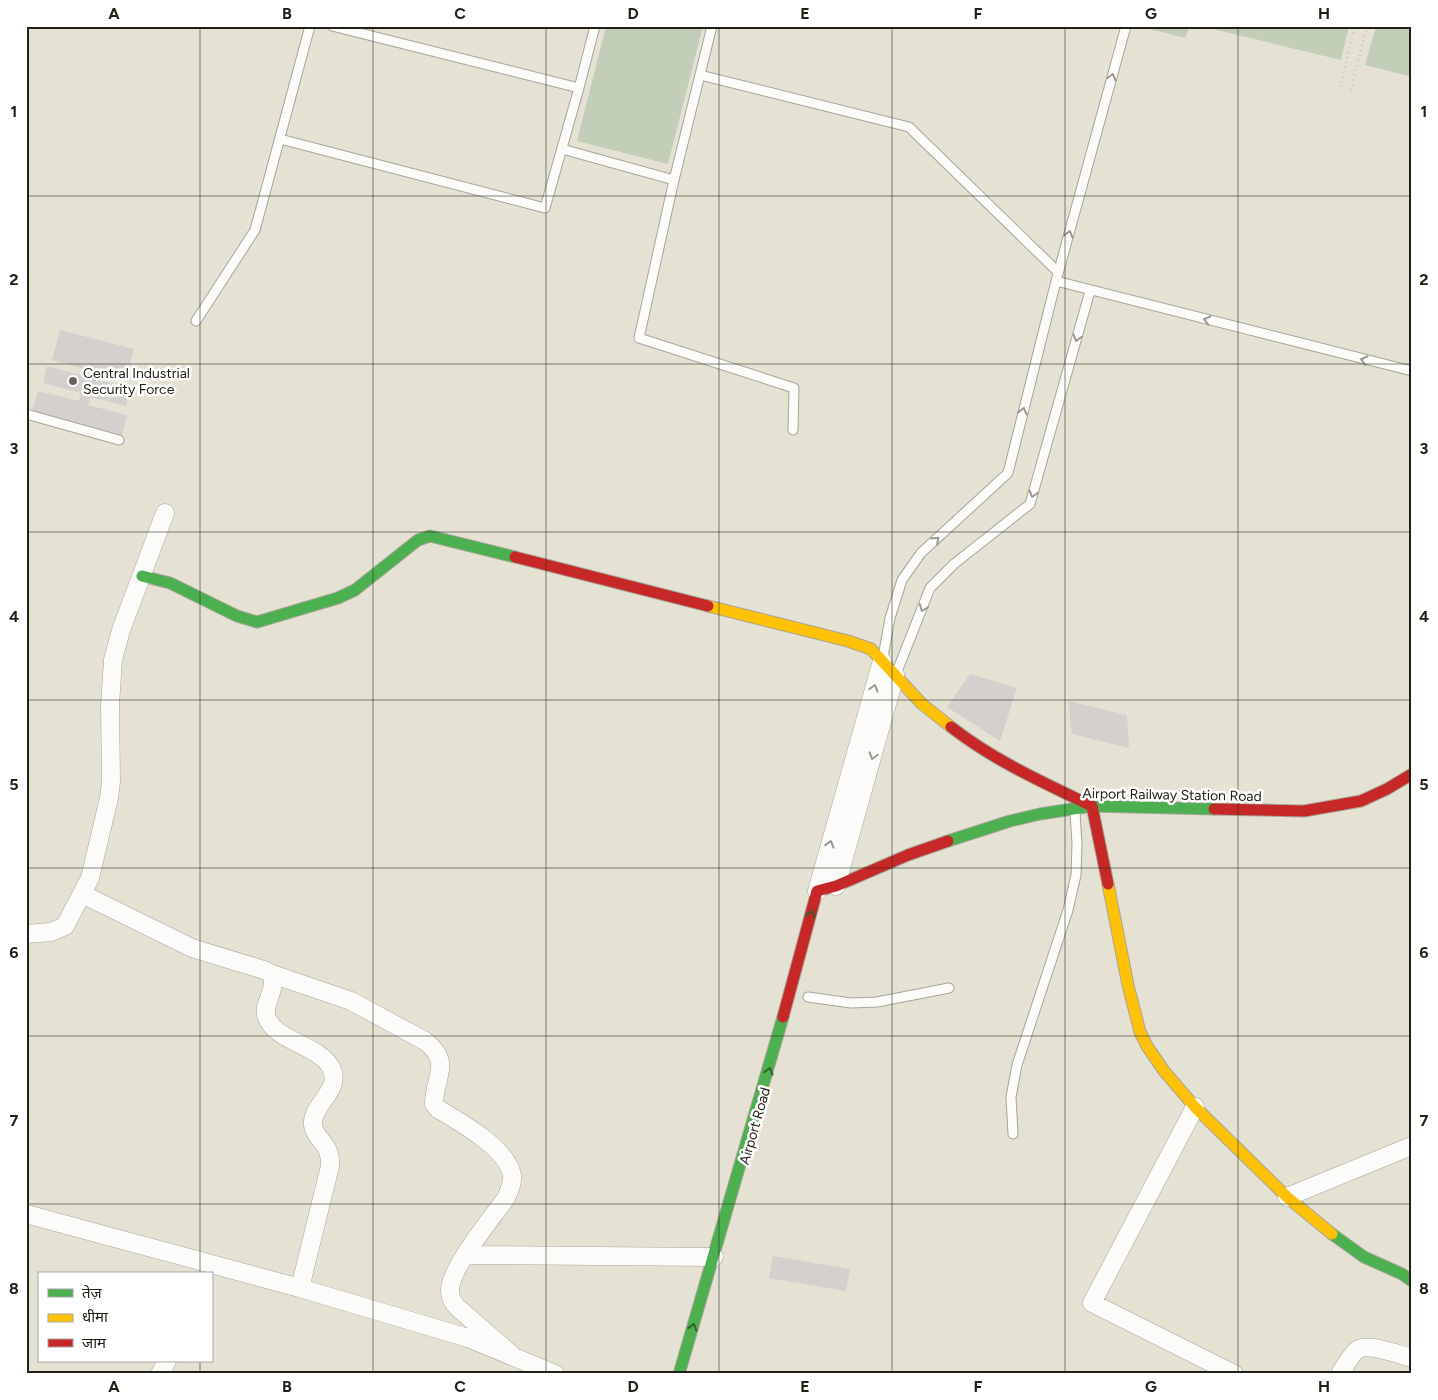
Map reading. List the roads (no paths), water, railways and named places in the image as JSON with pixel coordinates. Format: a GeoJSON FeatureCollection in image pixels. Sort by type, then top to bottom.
{"type":"FeatureCollection","features":[{"type":"Feature","properties":{"kind":"street"},"geometry":{"type":"LineString","coordinates":[[26,934],[51,932],[65,926],[90,878],[95,863],[110,798],[110,705],[113,660],[121,630],[165,513]]}},
{"type":"Feature","properties":{"kind":"street"},"geometry":{"type":"LineString","coordinates":[[142,576],[170,583],[237,616],[257,622],[338,598],[354,590],[418,540],[430,536],[871,648],[922,704],[977,747],[1029,776],[1092,806],[1128,986],[1140,1032],[1147,1046],[1164,1071],[1195,1107],[1287,1197],[1323,1228],[1364,1257],[1402,1274],[1412,1281]]}},
{"type":"Feature","properties":{"kind":"street"},"geometry":{"type":"LineString","coordinates":[[829,891],[882,661]]}},
{"type":"Feature","properties":{"kind":"street"},"geometry":{"type":"LineString","coordinates":[[679,1374],[773,1056],[829,891],[895,675]]}},
{"type":"Feature","properties":{"kind":"street","name":"Airport Railway Station Road"},"geometry":{"type":"LineString","coordinates":[[829,891],[908,855],[974,832],[1032,815],[1092,806],[1262,812],[1304,811],[1361,801],[1388,789],[1412,774]]}},
{"type":"Feature","properties":{"kind":"street"},"geometry":{"type":"LineString","coordinates":[[82,894],[192,948],[264,970],[351,1001],[435,1049],[440,1058],[441,1068],[434,1104],[438,1109],[487,1139],[509,1166],[512,1176],[511,1187],[506,1198],[458,1267],[450,1290],[452,1300],[458,1308],[512,1355]]}},
{"type":"Feature","properties":{"kind":"street"},"geometry":{"type":"LineString","coordinates":[[272,974],[274,982],[266,1008],[266,1018],[273,1028],[322,1057],[331,1066],[334,1078],[331,1090],[315,1116],[312,1125],[316,1134],[326,1146],[330,1156],[330,1166],[300,1288]]}},
{"type":"Feature","properties":{"kind":"street"},"geometry":{"type":"LineString","coordinates":[[1195,1107],[1092,1303],[1234,1374]]}},
{"type":"Feature","properties":{"kind":"street"},"geometry":{"type":"LineString","coordinates":[[1287,1197],[1409,1147]]}},
{"type":"Feature","properties":{"kind":"street"},"geometry":{"type":"LineString","coordinates":[[26,1214],[209,1270],[300,1288],[468,1338],[555,1374]]}},
{"type":"Feature","properties":{"kind":"street"},"geometry":{"type":"LineString","coordinates":[[466,1255],[714,1256]]}},
{"type":"Feature","properties":{"kind":"street"},"geometry":{"type":"LineString","coordinates":[[1340,1374],[1352,1354],[1358,1349],[1365,1347],[1373,1347],[1412,1358]]}},
{"type":"Feature","properties":{"kind":"street"},"geometry":{"type":"LineString","coordinates":[[160,1374],[166,1362]]}},
{"type":"Feature","properties":{"kind":"lane"},"geometry":{"type":"LineString","coordinates":[[196,321],[255,230],[310,26]]}},
{"type":"Feature","properties":{"kind":"lane"},"geometry":{"type":"LineString","coordinates":[[332,26],[579,88]]}},
{"type":"Feature","properties":{"kind":"lane"},"geometry":{"type":"LineString","coordinates":[[280,139],[545,208],[595,26]]}},
{"type":"Feature","properties":{"kind":"lane"},"geometry":{"type":"LineString","coordinates":[[712,26],[674,180],[639,338],[794,388],[793,430]]}},
{"type":"Feature","properties":{"kind":"lane"},"geometry":{"type":"LineString","coordinates":[[882,661],[890,618],[902,580],[921,553],[1008,473],[1057,276],[1126,26]]}},
{"type":"Feature","properties":{"kind":"lane"},"geometry":{"type":"LineString","coordinates":[[700,74],[909,127],[1057,276],[1090,291],[1412,371]]}},
{"type":"Feature","properties":{"kind":"lane"},"geometry":{"type":"LineString","coordinates":[[562,149],[674,180]]}},
{"type":"Feature","properties":{"kind":"lane"},"geometry":{"type":"LineString","coordinates":[[895,675],[930,588],[954,564],[1030,504],[1090,291]]}},
{"type":"Feature","properties":{"kind":"lane"},"geometry":{"type":"LineString","coordinates":[[26,414],[119,440]]}},
{"type":"Feature","properties":{"kind":"lane"},"geometry":{"type":"LineString","coordinates":[[1013,1134],[1011,1097],[1016,1065],[1068,910],[1076,875],[1077,844],[1074,809]]}},
{"type":"Feature","properties":{"kind":"lane"},"geometry":{"type":"LineString","coordinates":[[808,997],[852,1003],[877,1002],[949,988]]}},
{"type":"Feature","properties":{"kind":"place","name":"Central Industrial Security Force"},"geometry":{"type":"Point","coordinates":[73,381]}}]}
